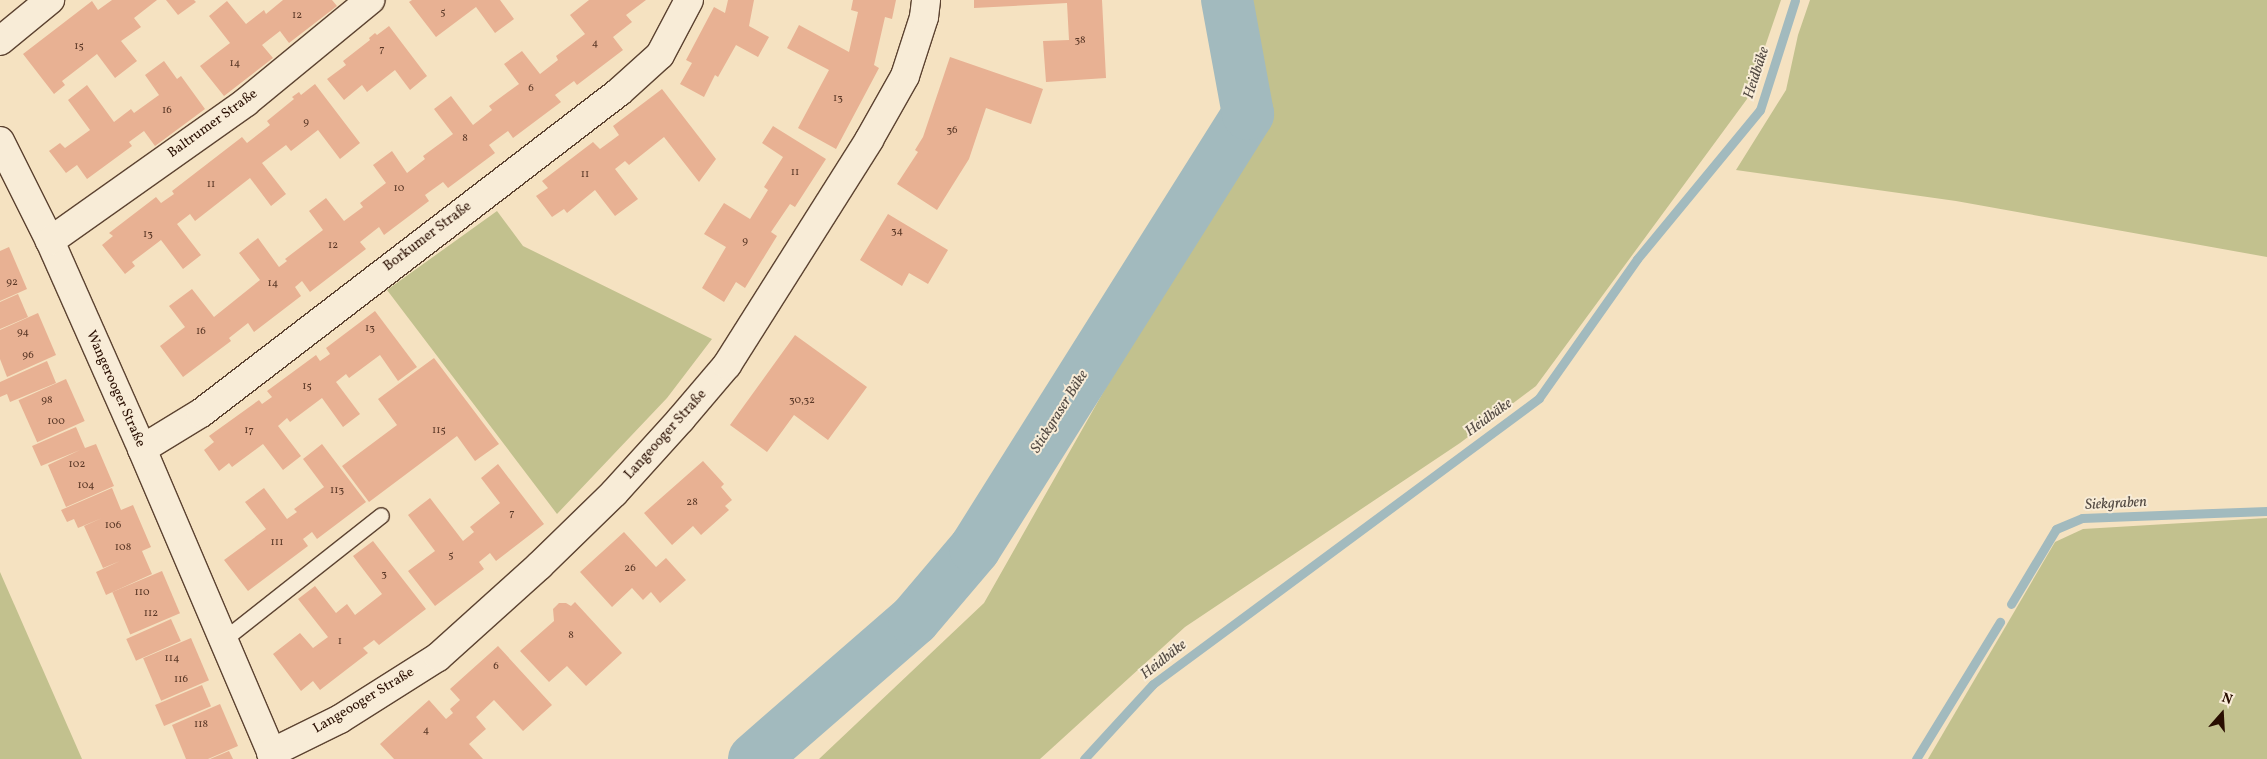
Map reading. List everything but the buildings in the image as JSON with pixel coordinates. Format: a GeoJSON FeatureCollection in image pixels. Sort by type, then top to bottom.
{"type":"FeatureCollection","features":[{"type":"Feature","properties":{"kind":"street"},"geometry":{"type":"LineString","coordinates":[[0,41],[50,0]]}},
{"type":"Feature","properties":{"kind":"street","name":"Baltrumer Straße"},"geometry":{"type":"LineString","coordinates":[[50,241],[246,102],[370,0]]}},
{"type":"Feature","properties":{"kind":"street","name":"Borkumer Straße"},"geometry":{"type":"LineString","coordinates":[[142,449],[201,412],[619,92],[660,55],[689,0]]}},
{"type":"Feature","properties":{"kind":"street","name":"Langeooger Straße"},"geometry":{"type":"LineString","coordinates":[[273,756],[340,719],[438,657],[539,566],[614,493],[681,419],[727,365],[869,140],[905,76],[924,16],[926,0]]}},
{"type":"Feature","properties":{"kind":"street","name":"Wangerooger Straße"},"geometry":{"type":"LineString","coordinates":[[0,140],[50,241],[142,449],[273,756]]}},
{"type":"Feature","properties":{"kind":"lane"},"geometry":{"type":"LineString","coordinates":[[223,640],[381,515]]}},
{"type":"Feature","properties":{"kind":"shaded area"},"geometry":{"type":"Polygon","coordinates":[[[1240,0],[1781,0],[1747,99],[1536,386],[1460,443],[1185,627],[1040,759],[819,759],[984,603],[1182,253],[1257,116],[1240,0]]]}},
{"type":"Feature","properties":{"kind":"shaded area"},"geometry":{"type":"Polygon","coordinates":[[[1810,0],[2267,0],[2267,257],[1956,201],[1736,170],[1786,90],[1798,35],[1810,0]]]}},
{"type":"Feature","properties":{"kind":"shaded area"},"geometry":{"type":"Polygon","coordinates":[[[497,211],[523,246],[712,339],[667,398],[557,514],[387,290],[497,211]]]}},
{"type":"Feature","properties":{"kind":"shaded area"},"geometry":{"type":"Polygon","coordinates":[[[2267,518],[2267,759],[1928,759],[2055,542],[2083,529],[2267,518]]]}},
{"type":"Feature","properties":{"kind":"shaded area"},"geometry":{"type":"Polygon","coordinates":[[[0,572],[82,759],[0,759],[0,572]]]}},
{"type":"Feature","properties":{"kind":"waterway","name":"Stickgraser Bäke"},"geometry":{"type":"LineString","coordinates":[[754,759],[914,620],[975,548],[1248,114],[1227,0]]}},
{"type":"Feature","properties":{"kind":"waterway","name":"Heidbäke"},"geometry":{"type":"LineString","coordinates":[[1084,759],[1153,684],[1539,398],[1637,259],[1760,110],[1795,0]]}},
{"type":"Feature","properties":{"kind":"waterway","name":"Siekgraben"},"geometry":{"type":"LineString","coordinates":[[2011,604],[2056,529],[2082,518],[2267,511]]}},
{"type":"Feature","properties":{"kind":"waterway","name":"Siekgraben"},"geometry":{"type":"LineString","coordinates":[[1916,759],[2000,622]]}}]}
